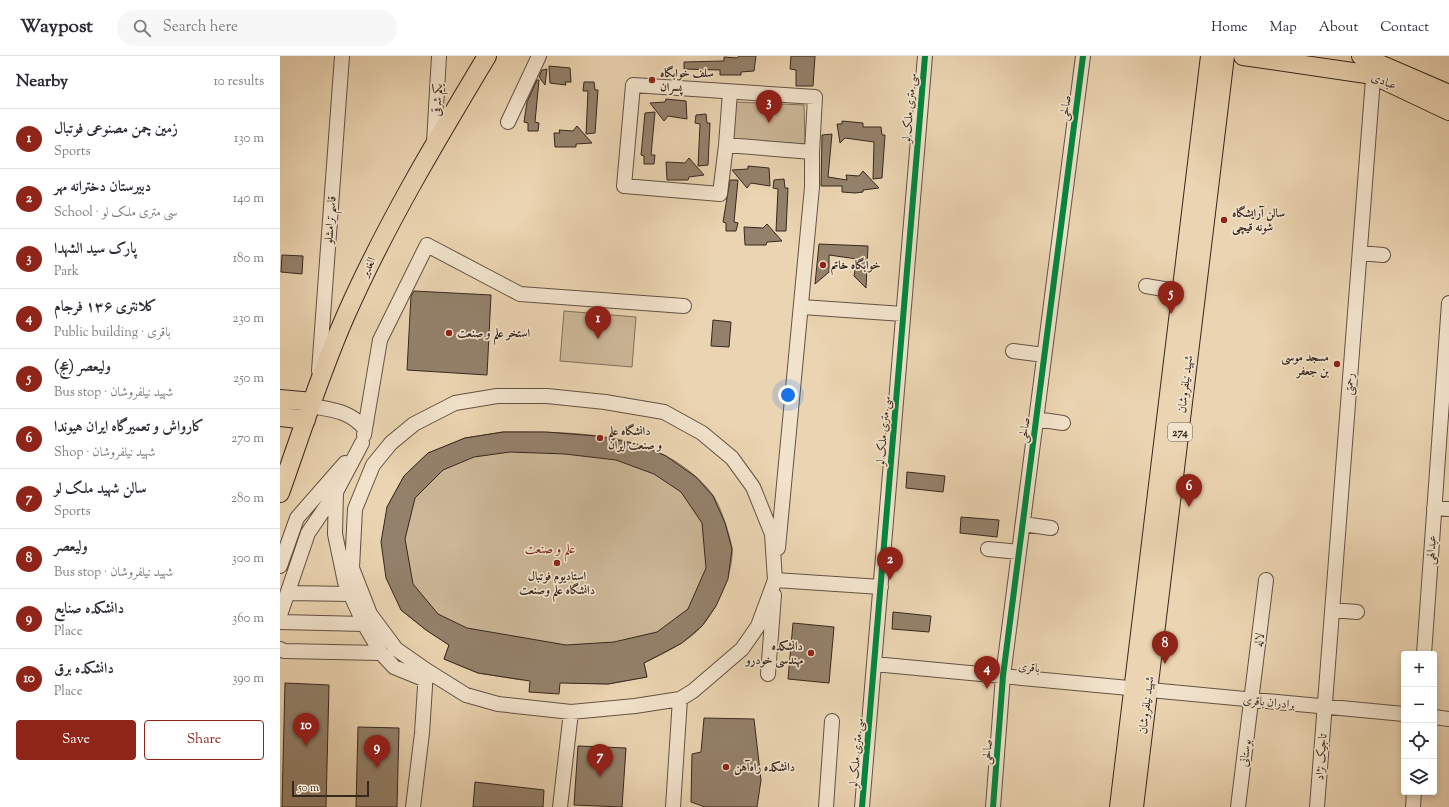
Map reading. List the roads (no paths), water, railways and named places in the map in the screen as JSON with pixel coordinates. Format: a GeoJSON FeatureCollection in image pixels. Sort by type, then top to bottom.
{"type":"FeatureCollection","features":[{"type":"Feature","properties":{"kind":"main road","name":"الغدیر"},"geometry":{"type":"LineString","coordinates":[[280,493],[318,384],[345,317],[379,243],[434,144],[486,56]]}},
{"type":"Feature","properties":{"kind":"main road","name":"شهید نیلفروشان"},"geometry":{"type":"LineString","coordinates":[[1134,807],[1141,689],[1182,292],[1210,56]]}},
{"type":"Feature","properties":{"kind":"main road","name":"شهید نیلفروشان"},"geometry":{"type":"LineString","coordinates":[[1119,807],[1141,689],[1225,56]]}},
{"type":"Feature","properties":{"kind":"main road","name":"عبادی"},"geometry":{"type":"LineString","coordinates":[[1243,56],[1371,62],[1449,94]]}},
{"type":"Feature","properties":{"kind":"main road","name":"عبادی"},"geometry":{"type":"LineString","coordinates":[[1371,62],[1449,111]]}},
{"type":"Feature","properties":{"kind":"main road"},"geometry":{"type":"LineString","coordinates":[[280,399],[310,409]]}},
{"type":"Feature","properties":{"kind":"main road"},"geometry":{"type":"LineString","coordinates":[[280,417],[310,409]]}},
{"type":"Feature","properties":{"kind":"street","name":"قاسم ترامشلو"},"geometry":{"type":"LineString","coordinates":[[318,384],[342,56]]}},
{"type":"Feature","properties":{"kind":"street","name":"یکم شرقی"},"geometry":{"type":"LineString","coordinates":[[434,144],[439,56]]}},
{"type":"Feature","properties":{"kind":"street"},"geometry":{"type":"LineString","coordinates":[[508,122],[539,56]]}},
{"type":"Feature","properties":{"kind":"street","name":"سی متری ملک لو"},"geometry":{"type":"LineString","coordinates":[[862,807],[925,56]]}},
{"type":"Feature","properties":{"kind":"street","name":"صالحی"},"geometry":{"type":"LineString","coordinates":[[993,807],[1003,676],[1083,56]]}},
{"type":"Feature","properties":{"kind":"street","name":"رحمتی"},"geometry":{"type":"LineString","coordinates":[[1324,707],[1360,252],[1371,62]]}},
{"type":"Feature","properties":{"kind":"street"},"geometry":{"type":"LineString","coordinates":[[730,92],[720,194],[624,186],[633,85],[815,97],[812,187],[768,674]]}},
{"type":"Feature","properties":{"kind":"street"},"geometry":{"type":"LineString","coordinates":[[726,145],[812,152]]}},
{"type":"Feature","properties":{"kind":"street"},"geometry":{"type":"LineString","coordinates":[[280,615],[289,593],[308,533],[336,492],[362,443],[380,340],[427,245],[520,294],[684,306]]}},
{"type":"Feature","properties":{"kind":"street"},"geometry":{"type":"LineString","coordinates":[[1360,252],[1383,255]]}},
{"type":"Feature","properties":{"kind":"street"},"geometry":{"type":"LineString","coordinates":[[1146,286],[1182,292]]}},
{"type":"Feature","properties":{"kind":"street","name":"عبدالهی"},"geometry":{"type":"LineString","coordinates":[[1424,651],[1448,338],[1449,303]]}},
{"type":"Feature","properties":{"kind":"street"},"geometry":{"type":"LineString","coordinates":[[802,307],[903,314]]}},
{"type":"Feature","properties":{"kind":"street"},"geometry":{"type":"LineString","coordinates":[[1013,352],[1044,355]]}},
{"type":"Feature","properties":{"kind":"street"},"geometry":{"type":"LineString","coordinates":[[336,492],[335,534],[345,582],[364,624],[381,653],[394,667],[426,675],[466,695],[492,702],[572,712],[680,699],[717,672],[742,649],[758,626],[776,580],[772,534],[753,487],[732,458],[702,433],[664,412],[605,402],[547,396],[497,396],[455,403],[414,424],[391,443],[373,465],[355,510],[352,568],[370,614],[396,649],[426,675]]}},
{"type":"Feature","properties":{"kind":"street"},"geometry":{"type":"LineString","coordinates":[[310,409],[338,411],[356,418],[365,429]]}},
{"type":"Feature","properties":{"kind":"street"},"geometry":{"type":"LineString","coordinates":[[1036,419],[1063,423]]}},
{"type":"Feature","properties":{"kind":"street"},"geometry":{"type":"LineString","coordinates":[[280,566],[297,518],[362,443]]}},
{"type":"Feature","properties":{"kind":"street"},"geometry":{"type":"LineString","coordinates":[[1434,508],[1449,509]]}},
{"type":"Feature","properties":{"kind":"street"},"geometry":{"type":"LineString","coordinates":[[1023,524],[1051,528]]}},
{"type":"Feature","properties":{"kind":"street"},"geometry":{"type":"LineString","coordinates":[[988,549],[1019,552]]}},
{"type":"Feature","properties":{"kind":"street"},"geometry":{"type":"LineString","coordinates":[[776,580],[881,588]]}},
{"type":"Feature","properties":{"kind":"street","name":"لاله"},"geometry":{"type":"LineString","coordinates":[[1252,700],[1266,580]]}},
{"type":"Feature","properties":{"kind":"street"},"geometry":{"type":"LineString","coordinates":[[289,593],[350,594]]}},
{"type":"Feature","properties":{"kind":"street"},"geometry":{"type":"LineString","coordinates":[[1332,610],[1356,612]]}},
{"type":"Feature","properties":{"kind":"street"},"geometry":{"type":"LineString","coordinates":[[280,622],[364,624]]}},
{"type":"Feature","properties":{"kind":"street"},"geometry":{"type":"LineString","coordinates":[[280,649],[284,651],[381,653]]}},
{"type":"Feature","properties":{"kind":"street","name":"باقری"},"geometry":{"type":"LineString","coordinates":[[874,664],[1141,689]]}},
{"type":"Feature","properties":{"kind":"street"},"geometry":{"type":"LineString","coordinates":[[412,807],[422,733],[426,675]]}},
{"type":"Feature","properties":{"kind":"street","name":"برادران باقری"},"geometry":{"type":"LineString","coordinates":[[1141,689],[1401,714]]}},
{"type":"Feature","properties":{"kind":"street"},"geometry":{"type":"LineString","coordinates":[[673,807],[680,699]]}},
{"type":"Feature","properties":{"kind":"street","name":"بوستانی"},"geometry":{"type":"LineString","coordinates":[[1238,807],[1252,700]]}},
{"type":"Feature","properties":{"kind":"street","name":"تاجیک نژاد"},"geometry":{"type":"LineString","coordinates":[[1317,807],[1324,707]]}},
{"type":"Feature","properties":{"kind":"street"},"geometry":{"type":"LineString","coordinates":[[560,807],[572,712]]}},
{"type":"Feature","properties":{"kind":"street"},"geometry":{"type":"LineString","coordinates":[[1437,717],[1449,719]]}},
{"type":"Feature","properties":{"kind":"street"},"geometry":{"type":"LineString","coordinates":[[826,807],[832,721]]}},
{"type":"Feature","properties":{"kind":"street"},"geometry":{"type":"LineString","coordinates":[[1413,807],[1414,795]]}},
{"type":"Feature","properties":{"kind":"place","name":"سلف خوابگاه پسران"},"geometry":{"type":"Point","coordinates":[652,80]}},
{"type":"Feature","properties":{"kind":"place","name":"پارک سید الشهدا"},"geometry":{"type":"Point","coordinates":[769,123]}},
{"type":"Feature","properties":{"kind":"place","name":"سالن آرایشگاه شونه قیچی"},"geometry":{"type":"Point","coordinates":[1224,220]}},
{"type":"Feature","properties":{"kind":"place","name":"خوابگاه خاتم"},"geometry":{"type":"Point","coordinates":[823,265]}},
{"type":"Feature","properties":{"kind":"place","name":"ولیعصر (عج)"},"geometry":{"type":"Point","coordinates":[1171,314]}},
{"type":"Feature","properties":{"kind":"place","name":"استخر علم و صنعت"},"geometry":{"type":"Point","coordinates":[449,333]}},
{"type":"Feature","properties":{"kind":"place","name":"زمین چمن مصنوعی فوتبال"},"geometry":{"type":"Point","coordinates":[598,339]}},
{"type":"Feature","properties":{"kind":"place","name":"مسجد موسی بن جعفر"},"geometry":{"type":"Point","coordinates":[1337,364]}},
{"type":"Feature","properties":{"kind":"place","name":"دانشگاه علم و صنعت ایران"},"geometry":{"type":"Point","coordinates":[600,438]}},
{"type":"Feature","properties":{"kind":"place","name":"کارواش و تعمیرگاه ایران هیوندا"},"geometry":{"type":"Point","coordinates":[1189,507]}},
{"type":"Feature","properties":{"kind":"place","name":"استادیوم فوتبال دانشگاه علم وصنعت"},"geometry":{"type":"Point","coordinates":[557,563]}},
{"type":"Feature","properties":{"kind":"place","name":"دبیرستان دخترانه مهر"},"geometry":{"type":"Point","coordinates":[890,580]}},
{"type":"Feature","properties":{"kind":"place","name":"دانشکده مهندسی خودرو"},"geometry":{"type":"Point","coordinates":[811,653]}},
{"type":"Feature","properties":{"kind":"place","name":"ولیعصر"},"geometry":{"type":"Point","coordinates":[1165,664]}},
{"type":"Feature","properties":{"kind":"place","name":"کلانتری ۱۳۶ فرجام"},"geometry":{"type":"Point","coordinates":[987,689]}},
{"type":"Feature","properties":{"kind":"place","name":"دانشکده برق"},"geometry":{"type":"Point","coordinates":[306,746]}},
{"type":"Feature","properties":{"kind":"place","name":"دانشکده راه‌آهن"},"geometry":{"type":"Point","coordinates":[726,767]}},
{"type":"Feature","properties":{"kind":"place","name":"دانشکده صنایع"},"geometry":{"type":"Point","coordinates":[377,768]}},
{"type":"Feature","properties":{"kind":"place","name":"سالن شهید ملک لو"},"geometry":{"type":"Point","coordinates":[600,777]}},
{"type":"Feature","properties":{"kind":"district","name":"علم و صنعت"},"geometry":{"type":"Point","coordinates":[550,548]}}]}
